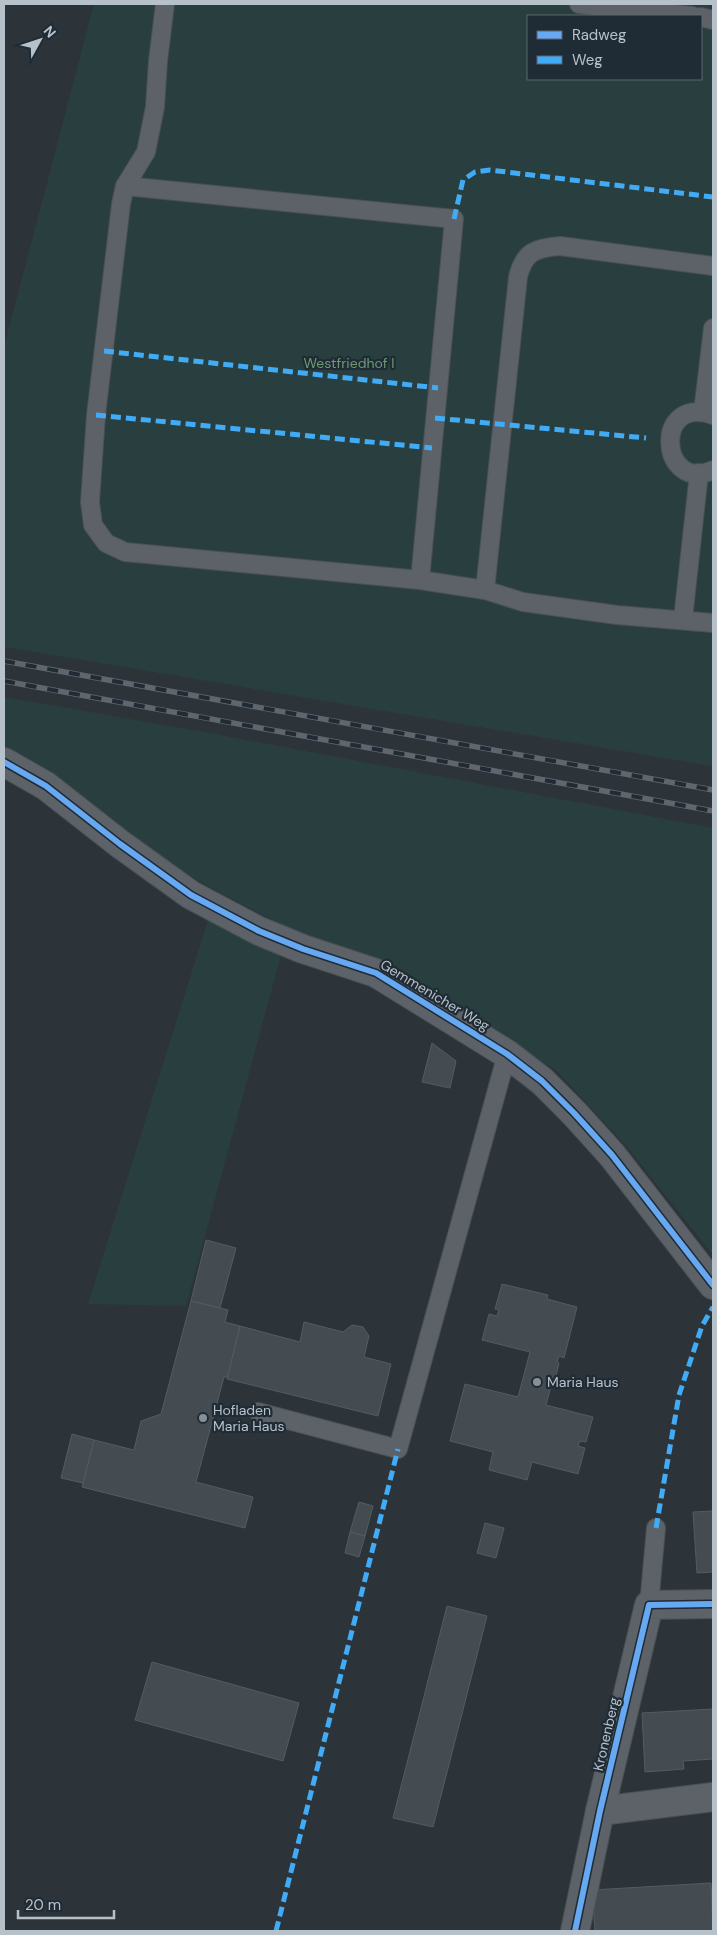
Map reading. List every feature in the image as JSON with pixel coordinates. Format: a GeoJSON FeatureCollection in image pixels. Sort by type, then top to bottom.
{"type":"FeatureCollection","features":[{"type":"Feature","properties":{"kind":"street","name":"Gemmenicher Weg"},"geometry":{"type":"LineString","coordinates":[[4,762],[46,786],[120,844],[191,895],[259,931],[303,950],[376,973],[508,1054],[542,1081],[612,1155],[713,1285]]}},
{"type":"Feature","properties":{"kind":"street"},"geometry":{"type":"LineString","coordinates":[[649,1606],[713,1604]]}},
{"type":"Feature","properties":{"kind":"street","name":"Kronenberg"},"geometry":{"type":"LineString","coordinates":[[575,1931],[600,1811],[649,1606]]}},
{"type":"Feature","properties":{"kind":"street"},"geometry":{"type":"LineString","coordinates":[[600,1811],[713,1797]]}},
{"type":"Feature","properties":{"kind":"lane"},"geometry":{"type":"LineString","coordinates":[[165,4],[155,107],[146,152],[125,186],[120,204],[96,415],[90,502],[93,524],[106,543],[125,552],[420,580],[485,590],[523,602],[617,615],[713,623]]}},
{"type":"Feature","properties":{"kind":"lane"},"geometry":{"type":"LineString","coordinates":[[579,4],[684,15]]}},
{"type":"Feature","properties":{"kind":"lane"},"geometry":{"type":"LineString","coordinates":[[125,186],[454,219],[420,580]]}},
{"type":"Feature","properties":{"kind":"lane"},"geometry":{"type":"LineString","coordinates":[[485,590],[518,277],[521,265],[530,254],[543,248],[560,246],[713,266]]}},
{"type":"Feature","properties":{"kind":"lane"},"geometry":{"type":"LineString","coordinates":[[683,620],[706,471],[680,466],[670,450],[669,440],[672,430],[684,416],[694,412],[708,413],[713,328]]}},
{"type":"Feature","properties":{"kind":"lane"},"geometry":{"type":"LineString","coordinates":[[258,1412],[398,1449],[508,1054]]}},
{"type":"Feature","properties":{"kind":"lane"},"geometry":{"type":"LineString","coordinates":[[649,1606],[656,1528]]}},
{"type":"Feature","properties":{"kind":"green space","name":"Westfriedhof I"},"geometry":{"type":"Polygon","coordinates":[[[94,4],[713,4],[713,766],[4,647],[4,347],[94,4]]]}},
{"type":"Feature","properties":{"kind":"green space"},"geometry":{"type":"Polygon","coordinates":[[[4,697],[215,734],[713,828],[713,1255],[627,1147],[556,1070],[406,977],[305,937],[180,870],[129,836],[35,764],[4,751],[4,697]]]}},
{"type":"Feature","properties":{"kind":"green space"},"geometry":{"type":"Polygon","coordinates":[[[208,920],[281,955],[186,1306],[88,1304],[208,920]]]}},
{"type":"Feature","properties":{"kind":"building"},"geometry":{"type":"Polygon","coordinates":[[[432,1043],[456,1061],[450,1088],[422,1082],[432,1043]]]}},
{"type":"Feature","properties":{"kind":"building"},"geometry":{"type":"Polygon","coordinates":[[[206,1240],[236,1248],[220,1308],[191,1301],[206,1240]]]}},
{"type":"Feature","properties":{"kind":"building","name":"Maria Haus"},"geometry":{"type":"Polygon","coordinates":[[[502,1284],[548,1295],[547,1299],[577,1307],[564,1358],[559,1356],[555,1380],[553,1379],[546,1405],[593,1417],[586,1442],[580,1441],[578,1446],[585,1448],[578,1474],[532,1462],[527,1480],[489,1470],[493,1452],[450,1441],[465,1384],[518,1397],[530,1352],[482,1340],[489,1314],[497,1316],[499,1310],[495,1309],[502,1284]]]}},
{"type":"Feature","properties":{"kind":"building"},"geometry":{"type":"Polygon","coordinates":[[[191,1301],[228,1310],[225,1322],[240,1326],[228,1377],[224,1377],[196,1482],[253,1497],[245,1528],[82,1487],[94,1440],[134,1450],[141,1421],[161,1414],[191,1301]]]}},
{"type":"Feature","properties":{"kind":"building"},"geometry":{"type":"Polygon","coordinates":[[[304,1322],[343,1332],[352,1325],[363,1327],[369,1336],[364,1357],[391,1364],[378,1416],[227,1379],[240,1326],[300,1342],[304,1322]]]}},
{"type":"Feature","properties":{"kind":"building"},"geometry":{"type":"Polygon","coordinates":[[[72,1434],[94,1440],[83,1483],[61,1478],[72,1434]]]}},
{"type":"Feature","properties":{"kind":"building"},"geometry":{"type":"Polygon","coordinates":[[[359,1502],[373,1506],[365,1536],[350,1532],[359,1502]]]}},
{"type":"Feature","properties":{"kind":"building"},"geometry":{"type":"Polygon","coordinates":[[[713,1511],[713,1572],[697,1573],[693,1512],[713,1511]]]}},
{"type":"Feature","properties":{"kind":"building"},"geometry":{"type":"Polygon","coordinates":[[[485,1523],[504,1528],[496,1558],[477,1553],[485,1523]]]}},
{"type":"Feature","properties":{"kind":"building"},"geometry":{"type":"Polygon","coordinates":[[[350,1532],[365,1536],[359,1557],[345,1553],[350,1532]]]}},
{"type":"Feature","properties":{"kind":"building"},"geometry":{"type":"Polygon","coordinates":[[[447,1606],[487,1616],[433,1827],[393,1818],[447,1606]]]}},
{"type":"Feature","properties":{"kind":"building"},"geometry":{"type":"Polygon","coordinates":[[[152,1662],[299,1703],[283,1761],[135,1720],[152,1662]]]}},
{"type":"Feature","properties":{"kind":"building"},"geometry":{"type":"Polygon","coordinates":[[[713,1709],[713,1759],[683,1761],[684,1769],[645,1772],[642,1713],[713,1709]]]}},
{"type":"Feature","properties":{"kind":"building"},"geometry":{"type":"Polygon","coordinates":[[[711,1883],[713,1931],[595,1931],[592,1890],[711,1883]]]}},
{"type":"Feature","properties":{"kind":"railway"},"geometry":{"type":"LineString","coordinates":[[4,661],[713,790]]}},
{"type":"Feature","properties":{"kind":"railway"},"geometry":{"type":"LineString","coordinates":[[4,681],[713,811]]}},
{"type":"Feature","properties":{"kind":"marked path"},"geometry":{"type":"LineString","coordinates":[[454,219],[463,180],[475,172],[490,170],[713,197]]}},
{"type":"Feature","properties":{"kind":"marked path"},"geometry":{"type":"LineString","coordinates":[[104,351],[438,388]]}},
{"type":"Feature","properties":{"kind":"marked path"},"geometry":{"type":"LineString","coordinates":[[96,415],[432,448]]}},
{"type":"Feature","properties":{"kind":"marked path"},"geometry":{"type":"LineString","coordinates":[[435,418],[646,438]]}},
{"type":"Feature","properties":{"kind":"marked path"},"geometry":{"type":"LineString","coordinates":[[656,1528],[679,1395],[702,1326],[713,1307]]}},
{"type":"Feature","properties":{"kind":"marked path"},"geometry":{"type":"LineString","coordinates":[[276,1931],[398,1449]]}},
{"type":"Feature","properties":{"kind":"cycle path"},"geometry":{"type":"LineString","coordinates":[[4,762],[46,786],[120,844],[191,895],[259,931],[303,949],[376,973],[507,1054],[542,1081],[612,1155],[713,1285]]}},
{"type":"Feature","properties":{"kind":"cycle path"},"geometry":{"type":"LineString","coordinates":[[575,1931],[600,1811],[649,1605],[713,1604]]}},
{"type":"Feature","properties":{"kind":"place","name":"Maria Haus"},"geometry":{"type":"Point","coordinates":[537,1382]}},
{"type":"Feature","properties":{"kind":"place","name":"Hofladen Maria Haus"},"geometry":{"type":"Point","coordinates":[203,1418]}}]}
